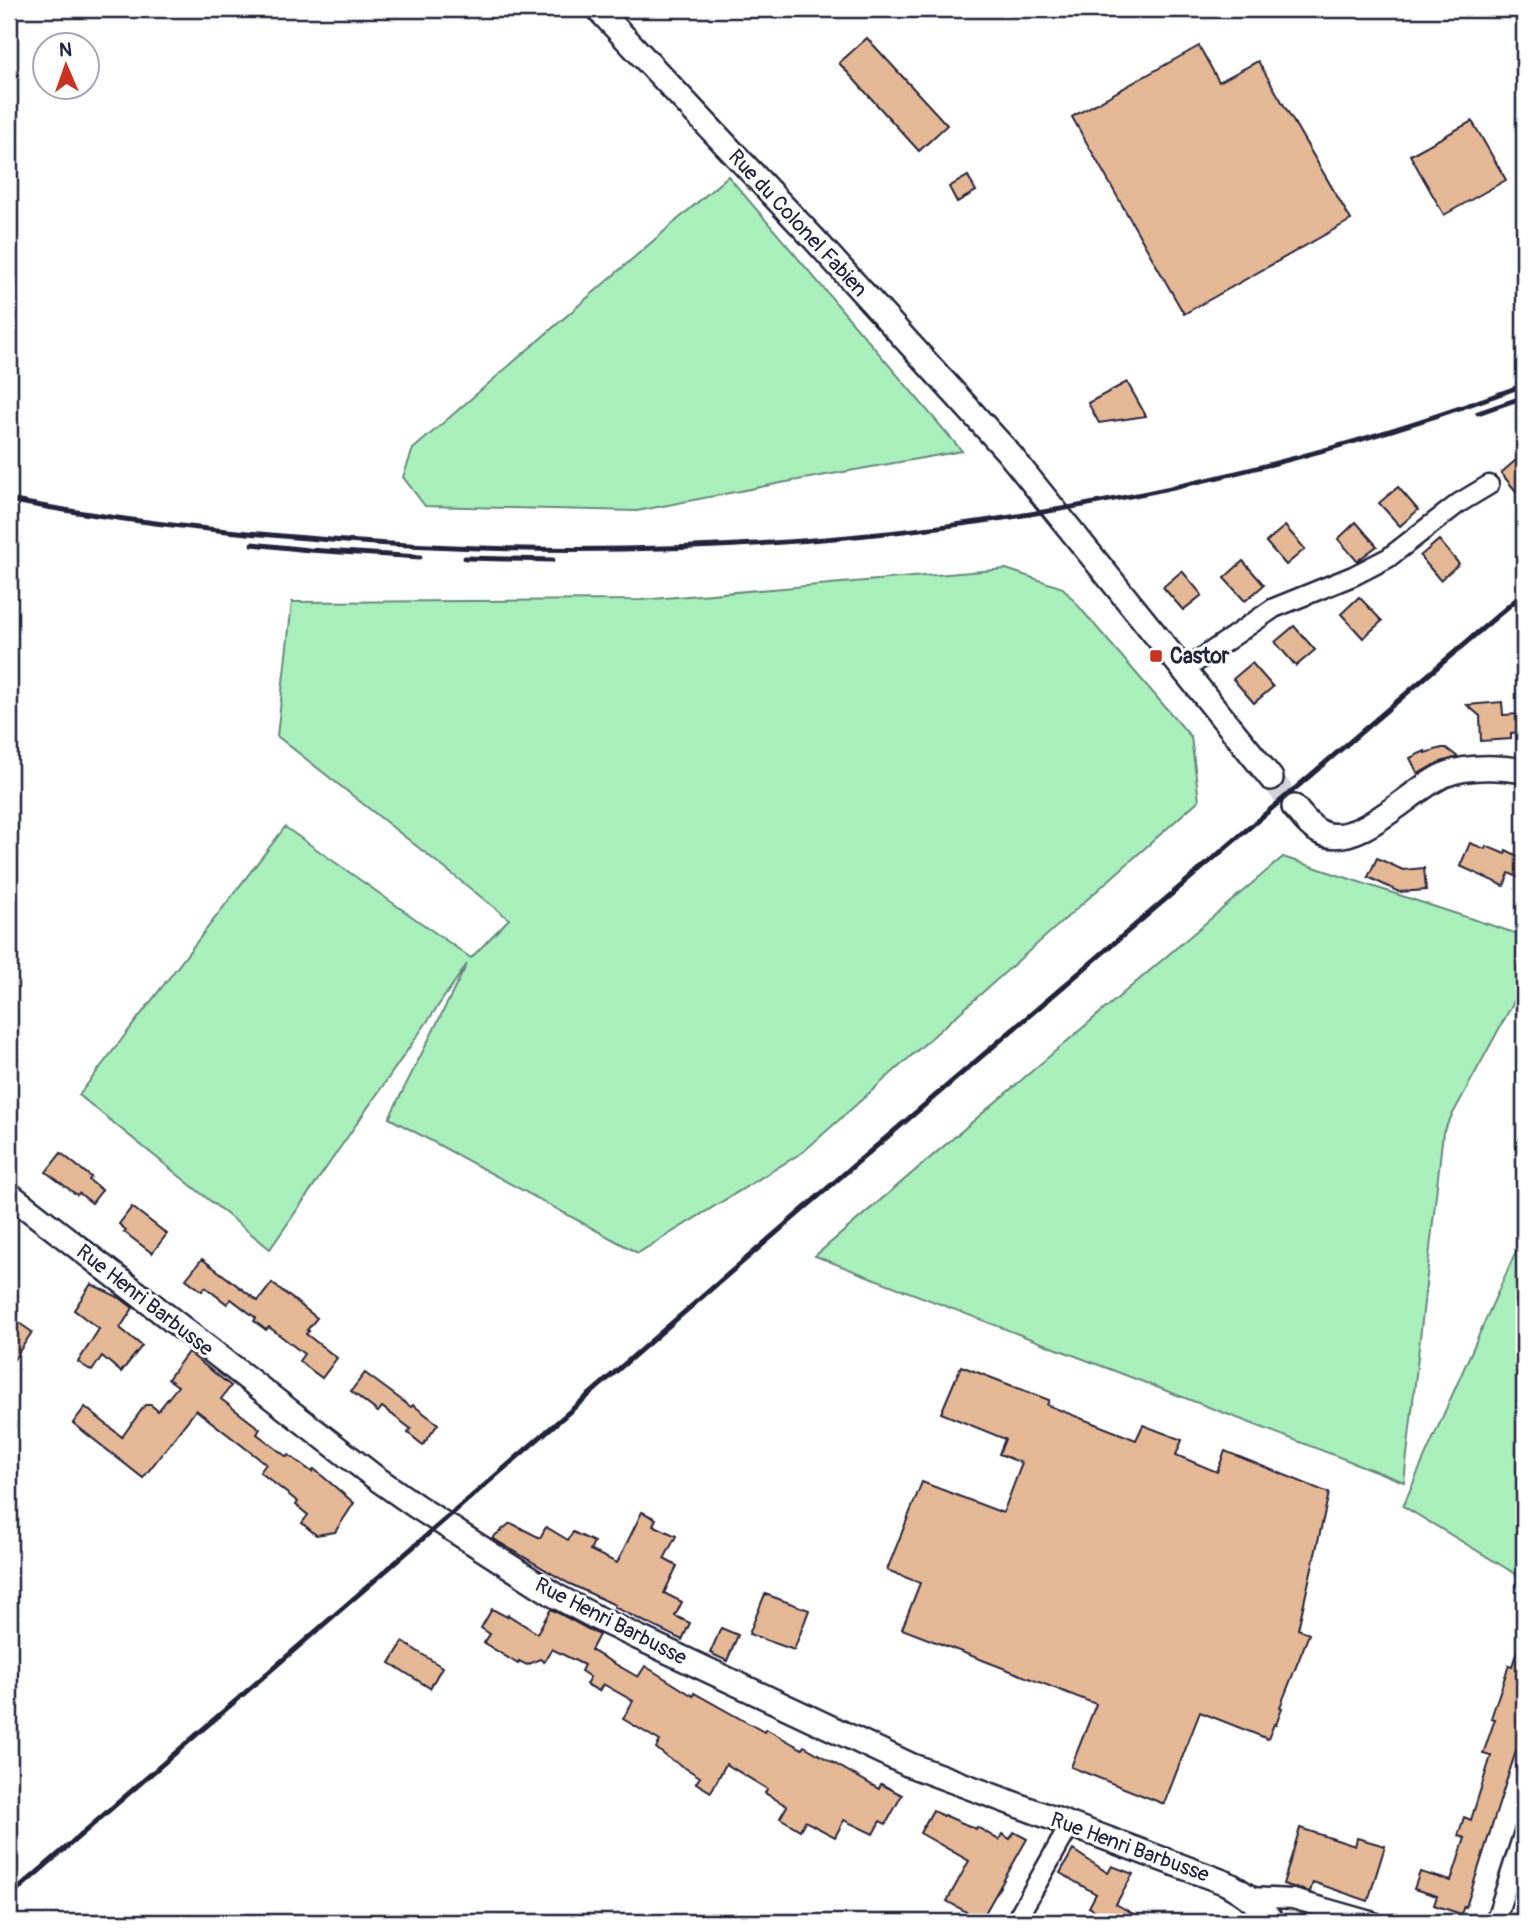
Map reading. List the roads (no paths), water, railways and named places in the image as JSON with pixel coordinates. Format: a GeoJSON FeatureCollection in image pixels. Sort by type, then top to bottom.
{"type":"FeatureCollection","features":[{"type":"Feature","properties":{"kind":"street","name":"Rue du Colonel Fabien"},"geometry":{"type":"LineString","coordinates":[[598,9],[817,241],[996,439],[1057,511],[1270,778]]}},
{"type":"Feature","properties":{"kind":"street"},"geometry":{"type":"LineString","coordinates":[[1183,671],[1274,608],[1353,576],[1388,558],[1459,503],[1489,485]]}},
{"type":"Feature","properties":{"kind":"street"},"geometry":{"type":"LineString","coordinates":[[1294,807],[1316,829],[1331,836],[1339,836],[1368,825],[1443,776],[1475,768],[1524,771]]}},
{"type":"Feature","properties":{"kind":"street","name":"Rue Henri Barbusse"},"geometry":{"type":"LineString","coordinates":[[12,1196],[376,1478],[544,1588],[628,1633],[910,1765],[1212,1877],[1250,1897],[1272,1922]]}},
{"type":"Feature","properties":{"kind":"street"},"geometry":{"type":"LineString","coordinates":[[1015,1922],[1070,1825]]}},
{"type":"Feature","properties":{"kind":"street"},"geometry":{"type":"LineString","coordinates":[[1495,1922],[1524,1832]]}},
{"type":"Feature","properties":{"kind":"street"},"geometry":{"type":"LineString","coordinates":[[1250,1897],[1293,1899],[1374,1922]]}},
{"type":"Feature","properties":{"kind":"tunnel"},"geometry":{"type":"LineString","coordinates":[[1271,778],[1294,807]]}},
{"type":"Feature","properties":{"kind":"railway"},"geometry":{"type":"LineString","coordinates":[[9,500],[169,525],[331,540],[482,548],[634,549],[785,542],[936,527],[1086,505],[1234,473],[1380,434],[1524,385]]}},
{"type":"Feature","properties":{"kind":"railway"},"geometry":{"type":"LineString","coordinates":[[1478,413],[1524,397]]}},
{"type":"Feature","properties":{"kind":"railway"},"geometry":{"type":"LineString","coordinates":[[252,544],[420,557]]}},
{"type":"Feature","properties":{"kind":"railway"},"geometry":{"type":"LineString","coordinates":[[465,558],[553,560]]}},
{"type":"Feature","properties":{"kind":"railway"},"geometry":{"type":"LineString","coordinates":[[9,1897],[859,1161],[1524,593]]}},
{"type":"Feature","properties":{"kind":"place","name":"Castor"},"geometry":{"type":"Point","coordinates":[1156,656]}}]}
